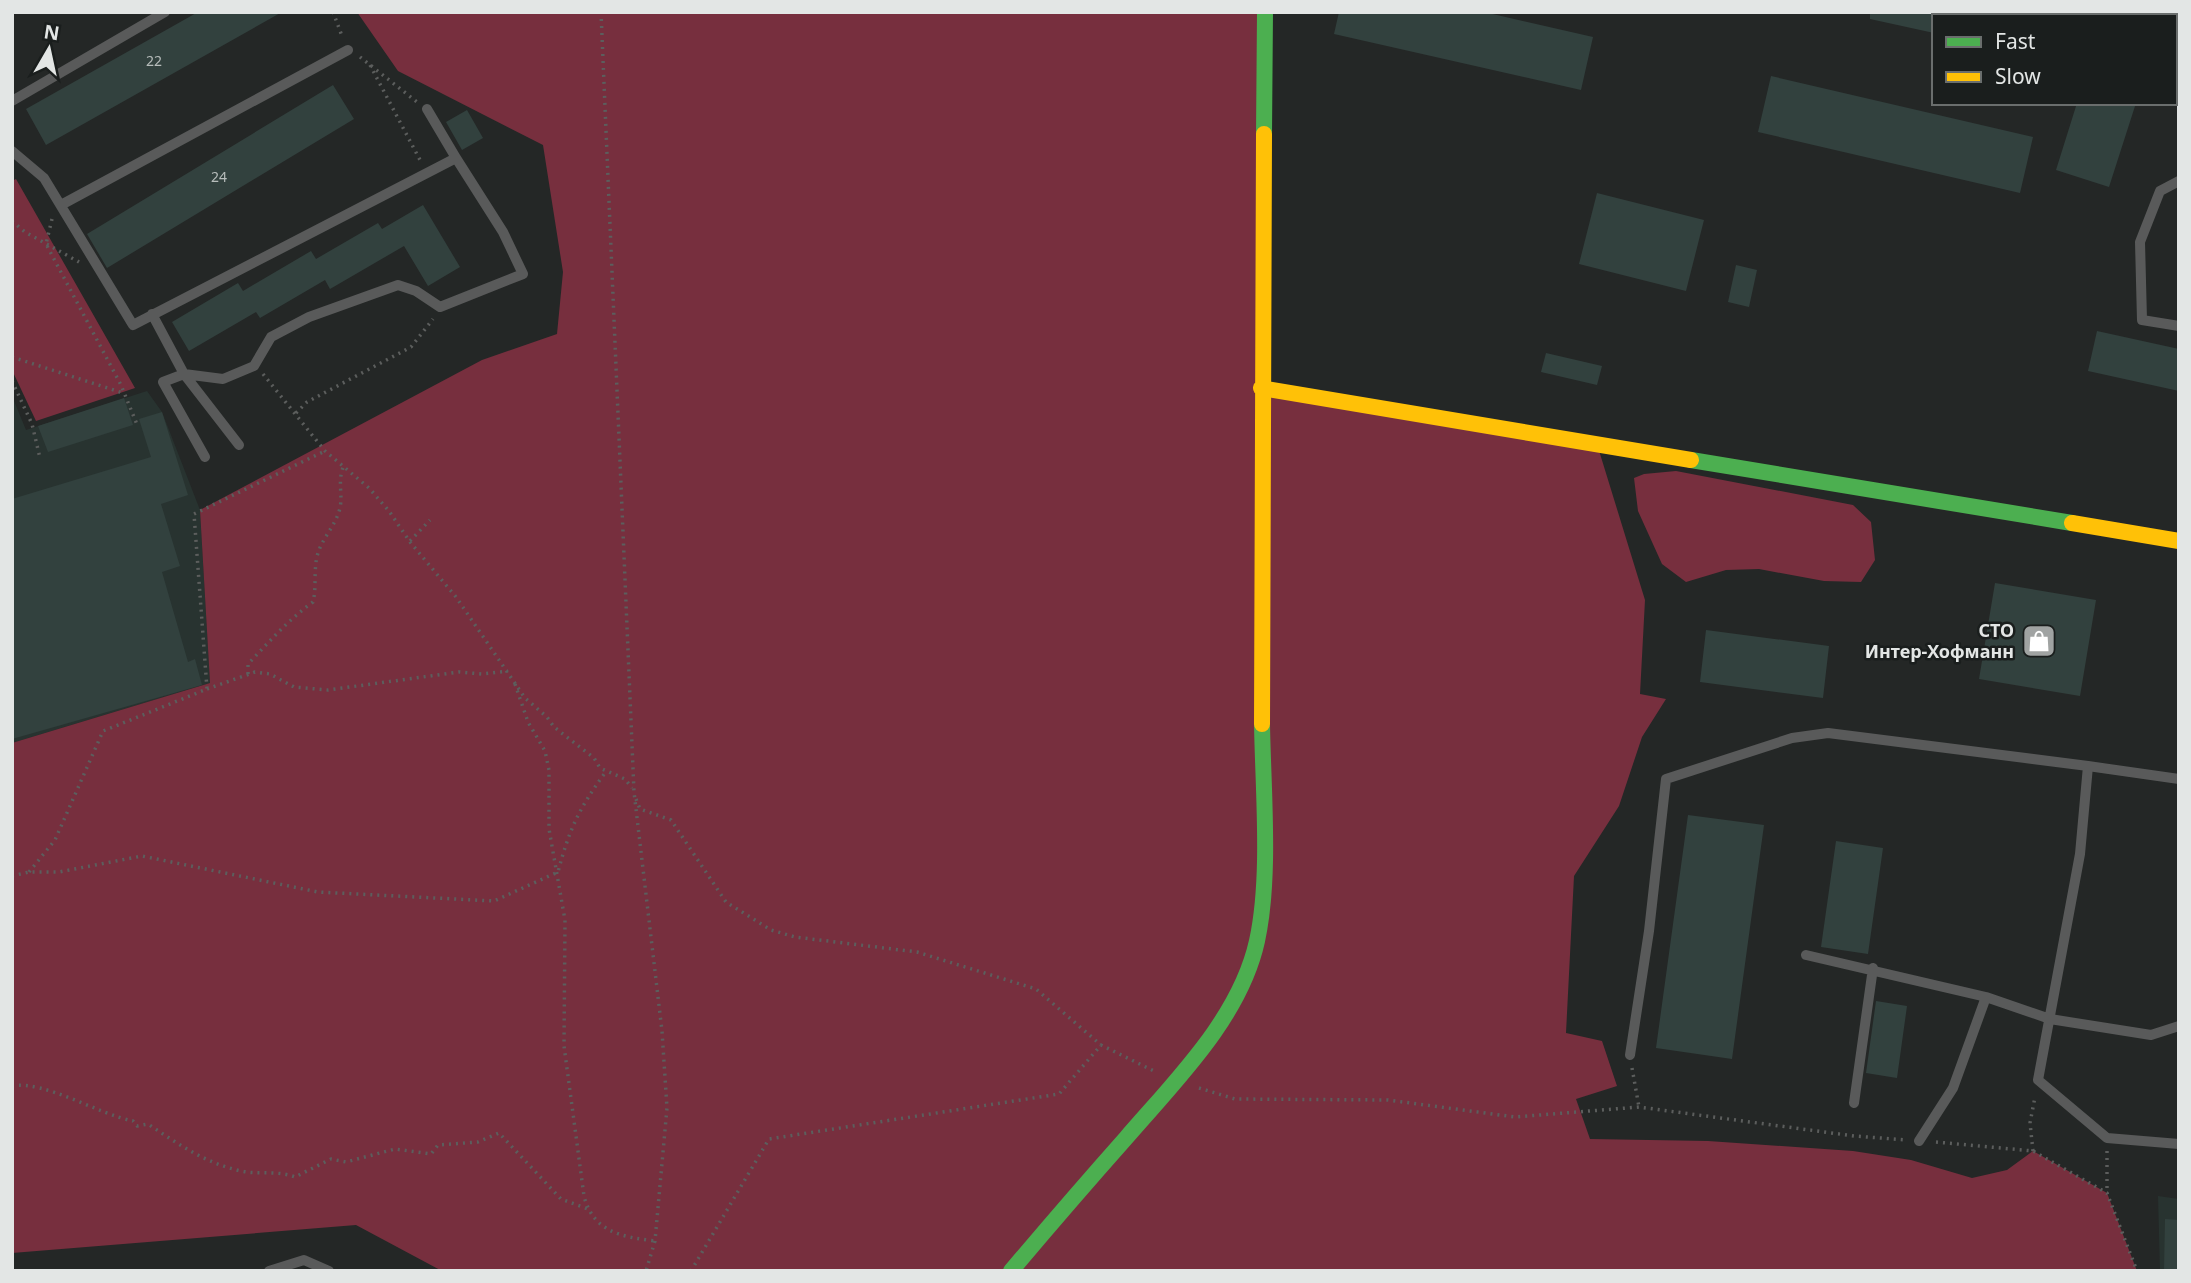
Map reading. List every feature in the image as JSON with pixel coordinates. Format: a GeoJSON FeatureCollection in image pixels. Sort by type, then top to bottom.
{"type":"FeatureCollection","features":[{"type":"Feature","properties":{"kind":"street"},"geometry":{"type":"LineString","coordinates":[[1011,1271],[1175,1081],[1236,994],[1254,953],[1259,927],[1263,866],[1261,388],[1265,12]]}},
{"type":"Feature","properties":{"kind":"street"},"geometry":{"type":"LineString","coordinates":[[1261,388],[2179,541]]}},
{"type":"Feature","properties":{"kind":"lane"},"geometry":{"type":"LineString","coordinates":[[12,100],[165,12]]}},
{"type":"Feature","properties":{"kind":"lane"},"geometry":{"type":"LineString","coordinates":[[59,201],[348,50]]}},
{"type":"Feature","properties":{"kind":"lane"},"geometry":{"type":"LineString","coordinates":[[205,457],[163,382],[184,374],[223,379],[254,366],[271,337],[309,317],[398,285],[415,291],[440,307],[523,274],[503,232],[427,109]]}},
{"type":"Feature","properties":{"kind":"lane"},"geometry":{"type":"LineString","coordinates":[[12,151],[44,178],[133,325],[456,158]]}},
{"type":"Feature","properties":{"kind":"lane"},"geometry":{"type":"LineString","coordinates":[[2179,181],[2160,191],[2140,242],[2142,320],[2179,326]]}},
{"type":"Feature","properties":{"kind":"lane"},"geometry":{"type":"LineString","coordinates":[[152,314],[184,374],[239,446]]}},
{"type":"Feature","properties":{"kind":"lane"},"geometry":{"type":"LineString","coordinates":[[1630,1055],[1649,931],[1666,779],[1792,738],[1828,733],[2179,779]]}},
{"type":"Feature","properties":{"kind":"lane"},"geometry":{"type":"LineString","coordinates":[[2088,766],[2080,854],[2059,954],[2038,1080],[2107,1138],[2179,1144]]}},
{"type":"Feature","properties":{"kind":"lane"},"geometry":{"type":"LineString","coordinates":[[1807,955],[1873,968],[1986,998],[2050,1019],[2151,1035],[2179,1026]]}},
{"type":"Feature","properties":{"kind":"lane"},"geometry":{"type":"LineString","coordinates":[[1854,1103],[1873,968]]}},
{"type":"Feature","properties":{"kind":"lane"},"geometry":{"type":"LineString","coordinates":[[1919,1141],[1953,1088],[1986,998]]}},
{"type":"Feature","properties":{"kind":"lane"},"geometry":{"type":"LineString","coordinates":[[269,1271],[304,1260],[328,1271]]}},
{"type":"Feature","properties":{"kind":"path"},"geometry":{"type":"LineString","coordinates":[[333,12],[348,50],[369,63],[427,109]]}},
{"type":"Feature","properties":{"kind":"path"},"geometry":{"type":"LineString","coordinates":[[601,12],[634,792],[662,1031],[667,1108],[655,1241],[646,1271]]}},
{"type":"Feature","properties":{"kind":"path"},"geometry":{"type":"LineString","coordinates":[[369,63],[427,172]]}},
{"type":"Feature","properties":{"kind":"path"},"geometry":{"type":"LineString","coordinates":[[59,201],[46,244],[124,394],[138,428]]}},
{"type":"Feature","properties":{"kind":"path"},"geometry":{"type":"LineString","coordinates":[[12,221],[46,244],[104,276]]}},
{"type":"Feature","properties":{"kind":"path"},"geometry":{"type":"LineString","coordinates":[[296,413],[307,402],[411,347],[440,307]]}},
{"type":"Feature","properties":{"kind":"path"},"geometry":{"type":"LineString","coordinates":[[12,357],[124,394]]}},
{"type":"Feature","properties":{"kind":"path"},"geometry":{"type":"LineString","coordinates":[[254,366],[296,413],[325,451],[369,488],[439,575],[508,671],[528,722],[545,751],[550,781],[549,829],[565,920],[564,1046],[587,1209]]}},
{"type":"Feature","properties":{"kind":"path"},"geometry":{"type":"LineString","coordinates":[[12,382],[32,424],[40,458]]}},
{"type":"Feature","properties":{"kind":"path"},"geometry":{"type":"LineString","coordinates":[[207,689],[194,514],[325,451]]}},
{"type":"Feature","properties":{"kind":"path"},"geometry":{"type":"LineString","coordinates":[[248,674],[248,664],[279,635],[281,628],[313,603],[317,583],[316,560],[338,516],[341,504],[339,478],[344,465]]}},
{"type":"Feature","properties":{"kind":"path"},"geometry":{"type":"LineString","coordinates":[[410,542],[430,520]]}},
{"type":"Feature","properties":{"kind":"path"},"geometry":{"type":"LineString","coordinates":[[29,872],[55,840],[103,731],[248,674],[270,674],[294,687],[340,690],[434,675],[506,674],[508,671]]}},
{"type":"Feature","properties":{"kind":"path"},"geometry":{"type":"LineString","coordinates":[[514,682],[554,727],[594,758],[606,773],[625,779],[634,792],[640,809],[665,817],[681,831],[726,902],[771,930],[796,937],[917,952],[1036,989],[1101,1045],[1175,1081],[1235,1100],[1388,1100],[1515,1117],[1639,1107],[1854,1136],[2033,1151],[2108,1193]]}},
{"type":"Feature","properties":{"kind":"path"},"geometry":{"type":"LineString","coordinates":[[558,872],[570,827],[581,804],[606,773]]}},
{"type":"Feature","properties":{"kind":"path"},"geometry":{"type":"LineString","coordinates":[[12,876],[29,872],[59,872],[142,856],[318,892],[494,901],[558,872]]}},
{"type":"Feature","properties":{"kind":"path"},"geometry":{"type":"LineString","coordinates":[[691,1271],[769,1139],[1059,1094],[1101,1045]]}},
{"type":"Feature","properties":{"kind":"path"},"geometry":{"type":"LineString","coordinates":[[1630,1055],[1639,1107]]}},
{"type":"Feature","properties":{"kind":"path"},"geometry":{"type":"LineString","coordinates":[[2033,1151],[2030,1123],[2038,1080]]}},
{"type":"Feature","properties":{"kind":"path"},"geometry":{"type":"LineString","coordinates":[[12,1086],[45,1088],[137,1126],[148,1124],[210,1162],[244,1172],[281,1172],[295,1177],[331,1159],[346,1162],[395,1149],[431,1154],[438,1145],[478,1142],[499,1133],[561,1199],[587,1209],[603,1229],[629,1238],[655,1241]]}},
{"type":"Feature","properties":{"kind":"path"},"geometry":{"type":"LineString","coordinates":[[2107,1138],[2108,1193],[2137,1271]]}},
{"type":"Feature","properties":{"kind":"shaded area"},"geometry":{"type":"Polygon","coordinates":[[[357,12],[1265,12],[1261,388],[1597,444],[1645,600],[1640,694],[1666,699],[1642,737],[1619,806],[1574,876],[1566,1033],[1602,1041],[1617,1086],[1576,1099],[1590,1139],[1708,1141],[1853,1151],[1911,1160],[1972,1178],[2007,1170],[2033,1151],[2107,1193],[2137,1271],[442,1271],[356,1225],[12,1253],[12,743],[210,683],[200,510],[482,360],[557,334],[563,272],[543,145],[398,71],[357,12]]]}},
{"type":"Feature","properties":{"kind":"shaded area"},"geometry":{"type":"Polygon","coordinates":[[[16,179],[135,388],[36,421],[12,370],[12,181],[16,179]]]}},
{"type":"Feature","properties":{"kind":"shaded area"},"geometry":{"type":"Polygon","coordinates":[[[147,391],[162,412],[200,510],[210,683],[12,743],[12,396],[26,430],[147,391]]]}},
{"type":"Feature","properties":{"kind":"shaded area"},"geometry":{"type":"Polygon","coordinates":[[[1676,471],[1853,505],[1871,522],[1875,560],[1861,582],[1824,581],[1759,569],[1726,570],[1686,582],[1662,564],[1638,511],[1634,478],[1644,474],[1676,471]]]}},
{"type":"Feature","properties":{"kind":"shaded area"},"geometry":{"type":"Polygon","coordinates":[[[2158,1196],[2179,1199],[2179,1271],[2160,1271],[2158,1196]]]}},
{"type":"Feature","properties":{"kind":"building"},"geometry":{"type":"Polygon","coordinates":[[[198,12],[282,12],[46,145],[26,109],[198,12]]]}},
{"type":"Feature","properties":{"kind":"building"},"geometry":{"type":"Polygon","coordinates":[[[1339,12],[1484,12],[1593,37],[1581,90],[1334,34],[1339,12]]]}},
{"type":"Feature","properties":{"kind":"building"},"geometry":{"type":"Polygon","coordinates":[[[1870,12],[1934,12],[1932,33],[1870,19],[1870,12]]]}},
{"type":"Feature","properties":{"kind":"building"},"geometry":{"type":"Polygon","coordinates":[[[1771,76],[2033,137],[2020,193],[1758,132],[1771,76]]]}},
{"type":"Feature","properties":{"kind":"building"},"geometry":{"type":"Polygon","coordinates":[[[333,85],[354,119],[107,268],[87,234],[333,85]]]}},
{"type":"Feature","properties":{"kind":"building"},"geometry":{"type":"Polygon","coordinates":[[[2076,105],[2135,105],[2109,187],[2056,170],[2076,105]]]}},
{"type":"Feature","properties":{"kind":"building"},"geometry":{"type":"Polygon","coordinates":[[[467,110],[483,138],[462,150],[446,122],[467,110]]]}},
{"type":"Feature","properties":{"kind":"building"},"geometry":{"type":"Polygon","coordinates":[[[1597,193],[1704,220],[1686,291],[1579,264],[1597,193]]]}},
{"type":"Feature","properties":{"kind":"building"},"geometry":{"type":"Polygon","coordinates":[[[423,205],[460,267],[428,286],[404,246],[330,289],[325,280],[260,318],[256,312],[189,351],[172,322],[238,283],[243,291],[311,251],[316,259],[378,223],[382,229],[423,205]]]}},
{"type":"Feature","properties":{"kind":"building"},"geometry":{"type":"Polygon","coordinates":[[[1736,265],[1757,270],[1749,307],[1728,302],[1736,265]]]}},
{"type":"Feature","properties":{"kind":"building"},"geometry":{"type":"Polygon","coordinates":[[[2097,331],[2179,349],[2179,391],[2088,371],[2097,331]]]}},
{"type":"Feature","properties":{"kind":"building"},"geometry":{"type":"Polygon","coordinates":[[[1546,353],[1602,366],[1597,385],[1541,372],[1546,353]]]}},
{"type":"Feature","properties":{"kind":"building"},"geometry":{"type":"Polygon","coordinates":[[[124,398],[133,425],[48,452],[38,426],[124,398]]]}},
{"type":"Feature","properties":{"kind":"building"},"geometry":{"type":"Polygon","coordinates":[[[162,412],[188,495],[161,504],[180,566],[162,572],[188,662],[195,659],[202,685],[12,739],[12,499],[151,457],[139,419],[162,412]]]}},
{"type":"Feature","properties":{"kind":"building"},"geometry":{"type":"Polygon","coordinates":[[[1995,583],[2096,600],[2080,696],[1979,679],[1995,583]]]}},
{"type":"Feature","properties":{"kind":"building"},"geometry":{"type":"Polygon","coordinates":[[[1706,630],[1829,646],[1823,698],[1700,682],[1706,630]]]}},
{"type":"Feature","properties":{"kind":"building"},"geometry":{"type":"Polygon","coordinates":[[[1688,815],[1764,825],[1732,1059],[1656,1048],[1688,815]]]}},
{"type":"Feature","properties":{"kind":"building"},"geometry":{"type":"Polygon","coordinates":[[[1836,841],[1883,848],[1868,954],[1821,947],[1836,841]]]}},
{"type":"Feature","properties":{"kind":"building"},"geometry":{"type":"Polygon","coordinates":[[[1876,1001],[1907,1006],[1897,1078],[1866,1073],[1876,1001]]]}},
{"type":"Feature","properties":{"kind":"building"},"geometry":{"type":"Polygon","coordinates":[[[2165,1219],[2179,1220],[2179,1271],[2164,1271],[2165,1219]]]}},
{"type":"Feature","properties":{"kind":"traffic: fast"},"geometry":{"type":"LineString","coordinates":[[1264,134],[1265,12]]}},
{"type":"Feature","properties":{"kind":"traffic: fast"},"geometry":{"type":"LineString","coordinates":[[1691,460],[2072,523]]}},
{"type":"Feature","properties":{"kind":"traffic: fast"},"geometry":{"type":"LineString","coordinates":[[1011,1271],[1204,1047],[1236,996],[1257,941],[1264,889],[1262,724]]}},
{"type":"Feature","properties":{"kind":"traffic: slow"},"geometry":{"type":"LineString","coordinates":[[1262,724],[1264,134]]}},
{"type":"Feature","properties":{"kind":"traffic: slow"},"geometry":{"type":"LineString","coordinates":[[1261,388],[1691,460]]}},
{"type":"Feature","properties":{"kind":"traffic: slow"},"geometry":{"type":"LineString","coordinates":[[2072,523],[2179,541]]}},
{"type":"Feature","properties":{"kind":"place","name":"СТО Интер-Хофманн"},"geometry":{"type":"Point","coordinates":[2039,641]}}]}
